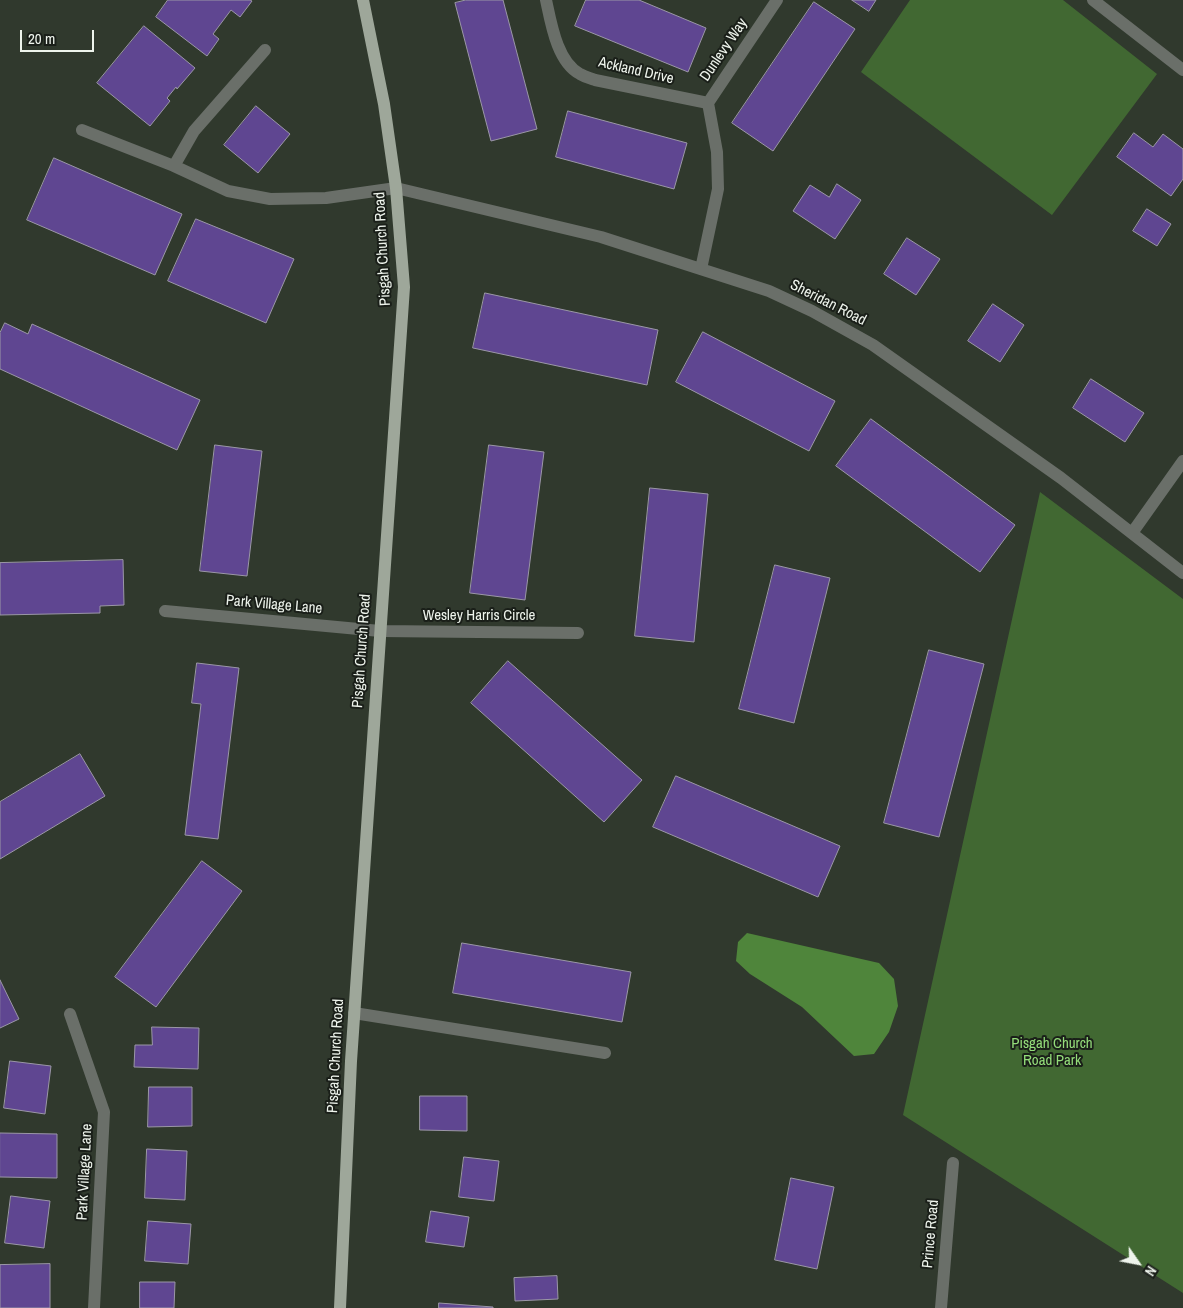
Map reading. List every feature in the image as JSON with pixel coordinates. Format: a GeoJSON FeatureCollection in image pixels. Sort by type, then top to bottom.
{"type":"FeatureCollection","features":[{"type":"Feature","properties":{"kind":"main road","name":"Pisgah Church Road"},"geometry":{"type":"LineString","coordinates":[[340,1308],[351,1060],[404,287],[396,188],[384,104],[364,0]]}},
{"type":"Feature","properties":{"kind":"street","name":"Ackland Drive"},"geometry":{"type":"LineString","coordinates":[[546,0],[559,49],[568,63],[579,74],[595,80],[708,103]]}},
{"type":"Feature","properties":{"kind":"street","name":"Dunlevy Way"},"geometry":{"type":"LineString","coordinates":[[701,269],[718,188],[717,152],[708,103],[777,0]]}},
{"type":"Feature","properties":{"kind":"street"},"geometry":{"type":"LineString","coordinates":[[1093,0],[1183,70]]}},
{"type":"Feature","properties":{"kind":"street"},"geometry":{"type":"LineString","coordinates":[[174,166],[194,131],[265,50]]}},
{"type":"Feature","properties":{"kind":"street"},"geometry":{"type":"LineString","coordinates":[[82,130],[174,166],[228,190],[270,199],[326,198],[396,188]]}},
{"type":"Feature","properties":{"kind":"street","name":"Sheridan Road"},"geometry":{"type":"LineString","coordinates":[[396,188],[601,237],[768,291],[812,311],[873,345],[1061,478],[1183,573]]}},
{"type":"Feature","properties":{"kind":"street"},"geometry":{"type":"LineString","coordinates":[[1132,533],[1183,461]]}},
{"type":"Feature","properties":{"kind":"street","name":"Park Village Lane"},"geometry":{"type":"LineString","coordinates":[[165,611],[380,631]]}},
{"type":"Feature","properties":{"kind":"street","name":"Wesley Harris Circle"},"geometry":{"type":"LineString","coordinates":[[380,631],[578,632]]}},
{"type":"Feature","properties":{"kind":"street"},"geometry":{"type":"LineString","coordinates":[[354,1013],[605,1053]]}},
{"type":"Feature","properties":{"kind":"street","name":"Park Village Lane"},"geometry":{"type":"LineString","coordinates":[[70,1014],[104,1112],[94,1308]]}},
{"type":"Feature","properties":{"kind":"street","name":"Prince Road"},"geometry":{"type":"LineString","coordinates":[[941,1308],[953,1163]]}},
{"type":"Feature","properties":{"kind":"green space"},"geometry":{"type":"Polygon","coordinates":[[[910,0],[1063,0],[1157,74],[1052,215],[861,72],[910,0]]]}},
{"type":"Feature","properties":{"kind":"green space","name":"Pisgah Church Road Park"},"geometry":{"type":"Polygon","coordinates":[[[1040,492],[1183,599],[1183,1293],[903,1115],[1040,492]]]}},
{"type":"Feature","properties":{"kind":"shaded area"},"geometry":{"type":"Polygon","coordinates":[[[747,933],[879,963],[894,979],[898,1006],[889,1032],[874,1054],[854,1056],[802,1007],[750,974],[736,961],[738,942],[747,933]]]}},
{"type":"Feature","properties":{"kind":"building"},"geometry":{"type":"Polygon","coordinates":[[[168,0],[252,1],[240,17],[231,10],[213,34],[219,39],[207,56],[156,17],[168,0]]]}},
{"type":"Feature","properties":{"kind":"building"},"geometry":{"type":"Polygon","coordinates":[[[466,0],[503,0],[537,129],[491,141],[455,3],[466,0]]]}},
{"type":"Feature","properties":{"kind":"building"},"geometry":{"type":"Polygon","coordinates":[[[586,0],[639,0],[706,28],[688,72],[575,26],[586,0]]]}},
{"type":"Feature","properties":{"kind":"building"},"geometry":{"type":"Polygon","coordinates":[[[852,0],[876,0],[869,11],[852,0]]]}},
{"type":"Feature","properties":{"kind":"building"},"geometry":{"type":"Polygon","coordinates":[[[814,2],[855,29],[773,151],[732,123],[814,2]]]}},
{"type":"Feature","properties":{"kind":"building"},"geometry":{"type":"Polygon","coordinates":[[[144,26],[195,68],[167,98],[170,101],[150,126],[97,83],[144,26]]]}},
{"type":"Feature","properties":{"kind":"building"},"geometry":{"type":"Polygon","coordinates":[[[256,106],[290,134],[258,173],[224,145],[256,106]]]}},
{"type":"Feature","properties":{"kind":"building"},"geometry":{"type":"Polygon","coordinates":[[[568,111],[687,143],[674,189],[556,157],[568,111]]]}},
{"type":"Feature","properties":{"kind":"building"},"geometry":{"type":"Polygon","coordinates":[[[1134,133],[1153,147],[1163,134],[1183,149],[1183,179],[1171,196],[1117,157],[1134,133]]]}},
{"type":"Feature","properties":{"kind":"building"},"geometry":{"type":"Polygon","coordinates":[[[54,158],[182,214],[155,275],[27,220],[54,158]]]}},
{"type":"Feature","properties":{"kind":"building"},"geometry":{"type":"Polygon","coordinates":[[[837,184],[861,200],[835,239],[793,211],[810,185],[829,197],[837,184]]]}},
{"type":"Feature","properties":{"kind":"building"},"geometry":{"type":"Polygon","coordinates":[[[1147,209],[1171,224],[1157,246],[1133,231],[1147,209]]]}},
{"type":"Feature","properties":{"kind":"building"},"geometry":{"type":"Polygon","coordinates":[[[196,219],[294,259],[266,323],[168,281],[196,219]]]}},
{"type":"Feature","properties":{"kind":"building"},"geometry":{"type":"Polygon","coordinates":[[[907,238],[940,259],[916,295],[884,274],[907,238]]]}},
{"type":"Feature","properties":{"kind":"building"},"geometry":{"type":"Polygon","coordinates":[[[485,293],[658,330],[647,385],[473,348],[485,293]]]}},
{"type":"Feature","properties":{"kind":"building"},"geometry":{"type":"Polygon","coordinates":[[[993,304],[1024,325],[1000,362],[968,341],[993,304]]]}},
{"type":"Feature","properties":{"kind":"building"},"geometry":{"type":"Polygon","coordinates":[[[5,323],[28,334],[32,324],[200,400],[177,450],[0,369],[0,333],[5,323]]]}},
{"type":"Feature","properties":{"kind":"building"},"geometry":{"type":"Polygon","coordinates":[[[703,332],[835,401],[809,451],[676,382],[703,332]]]}},
{"type":"Feature","properties":{"kind":"building"},"geometry":{"type":"Polygon","coordinates":[[[1091,379],[1144,413],[1125,442],[1073,408],[1091,379]]]}},
{"type":"Feature","properties":{"kind":"building"},"geometry":{"type":"Polygon","coordinates":[[[871,419],[1015,525],[980,572],[836,466],[871,419]]]}},
{"type":"Feature","properties":{"kind":"building"},"geometry":{"type":"Polygon","coordinates":[[[215,445],[262,451],[247,576],[200,571],[215,445]]]}},
{"type":"Feature","properties":{"kind":"building"},"geometry":{"type":"Polygon","coordinates":[[[489,445],[544,452],[525,600],[470,593],[489,445]]]}},
{"type":"Feature","properties":{"kind":"building"},"geometry":{"type":"Polygon","coordinates":[[[650,488],[708,494],[694,642],[635,636],[650,488]]]}},
{"type":"Feature","properties":{"kind":"building"},"geometry":{"type":"Polygon","coordinates":[[[123,560],[124,605],[100,606],[100,613],[0,615],[0,563],[123,560]]]}},
{"type":"Feature","properties":{"kind":"building"},"geometry":{"type":"Polygon","coordinates":[[[775,565],[830,578],[794,723],[739,709],[775,565]]]}},
{"type":"Feature","properties":{"kind":"building"},"geometry":{"type":"Polygon","coordinates":[[[929,650],[984,664],[939,837],[884,823],[929,650]]]}},
{"type":"Feature","properties":{"kind":"building"},"geometry":{"type":"Polygon","coordinates":[[[508,661],[642,780],[604,822],[471,703],[508,661]]]}},
{"type":"Feature","properties":{"kind":"building"},"geometry":{"type":"Polygon","coordinates":[[[197,663],[239,668],[218,839],[185,835],[201,704],[192,703],[197,663]]]}},
{"type":"Feature","properties":{"kind":"building"},"geometry":{"type":"Polygon","coordinates":[[[80,754],[105,796],[0,859],[0,802],[80,754]]]}},
{"type":"Feature","properties":{"kind":"building"},"geometry":{"type":"Polygon","coordinates":[[[676,776],[840,846],[818,897],[653,827],[676,776]]]}},
{"type":"Feature","properties":{"kind":"building"},"geometry":{"type":"Polygon","coordinates":[[[202,861],[242,891],[156,1007],[115,977],[202,861]]]}},
{"type":"Feature","properties":{"kind":"building"},"geometry":{"type":"Polygon","coordinates":[[[462,943],[631,972],[622,1022],[453,993],[462,943]]]}},
{"type":"Feature","properties":{"kind":"building"},"geometry":{"type":"Polygon","coordinates":[[[0,980],[19,1019],[0,1028],[0,980]]]}},
{"type":"Feature","properties":{"kind":"building"},"geometry":{"type":"Polygon","coordinates":[[[152,1027],[199,1028],[198,1069],[134,1067],[135,1045],[152,1045],[152,1027]]]}},
{"type":"Feature","properties":{"kind":"building"},"geometry":{"type":"Polygon","coordinates":[[[10,1061],[51,1066],[45,1114],[4,1108],[10,1061]]]}},
{"type":"Feature","properties":{"kind":"building"},"geometry":{"type":"Polygon","coordinates":[[[149,1087],[192,1087],[192,1126],[148,1127],[149,1087]]]}},
{"type":"Feature","properties":{"kind":"building"},"geometry":{"type":"Polygon","coordinates":[[[420,1096],[467,1096],[467,1131],[420,1130],[420,1096]]]}},
{"type":"Feature","properties":{"kind":"building"},"geometry":{"type":"Polygon","coordinates":[[[0,1133],[57,1134],[57,1178],[0,1177],[0,1133]]]}},
{"type":"Feature","properties":{"kind":"building"},"geometry":{"type":"Polygon","coordinates":[[[147,1149],[187,1151],[185,1200],[145,1198],[147,1149]]]}},
{"type":"Feature","properties":{"kind":"building"},"geometry":{"type":"Polygon","coordinates":[[[464,1157],[499,1161],[494,1201],[459,1197],[464,1157]]]}},
{"type":"Feature","properties":{"kind":"building"},"geometry":{"type":"Polygon","coordinates":[[[791,1178],[834,1187],[817,1269],[775,1260],[791,1178]]]}},
{"type":"Feature","properties":{"kind":"building"},"geometry":{"type":"Polygon","coordinates":[[[11,1196],[50,1201],[44,1248],[5,1243],[11,1196]]]}},
{"type":"Feature","properties":{"kind":"building"},"geometry":{"type":"Polygon","coordinates":[[[431,1211],[469,1217],[464,1247],[426,1242],[431,1211]]]}},
{"type":"Feature","properties":{"kind":"building"},"geometry":{"type":"Polygon","coordinates":[[[148,1221],[191,1224],[188,1264],[145,1261],[148,1221]]]}},
{"type":"Feature","properties":{"kind":"building"},"geometry":{"type":"Polygon","coordinates":[[[50,1264],[50,1308],[0,1308],[0,1265],[50,1264]]]}},
{"type":"Feature","properties":{"kind":"building"},"geometry":{"type":"Polygon","coordinates":[[[557,1276],[558,1299],[515,1301],[514,1278],[557,1276]]]}},
{"type":"Feature","properties":{"kind":"building"},"geometry":{"type":"Polygon","coordinates":[[[140,1282],[175,1282],[174,1308],[140,1308],[140,1282]]]}},
{"type":"Feature","properties":{"kind":"building"},"geometry":{"type":"Polygon","coordinates":[[[439,1303],[493,1307],[493,1308],[439,1308],[439,1303]]]}}]}
